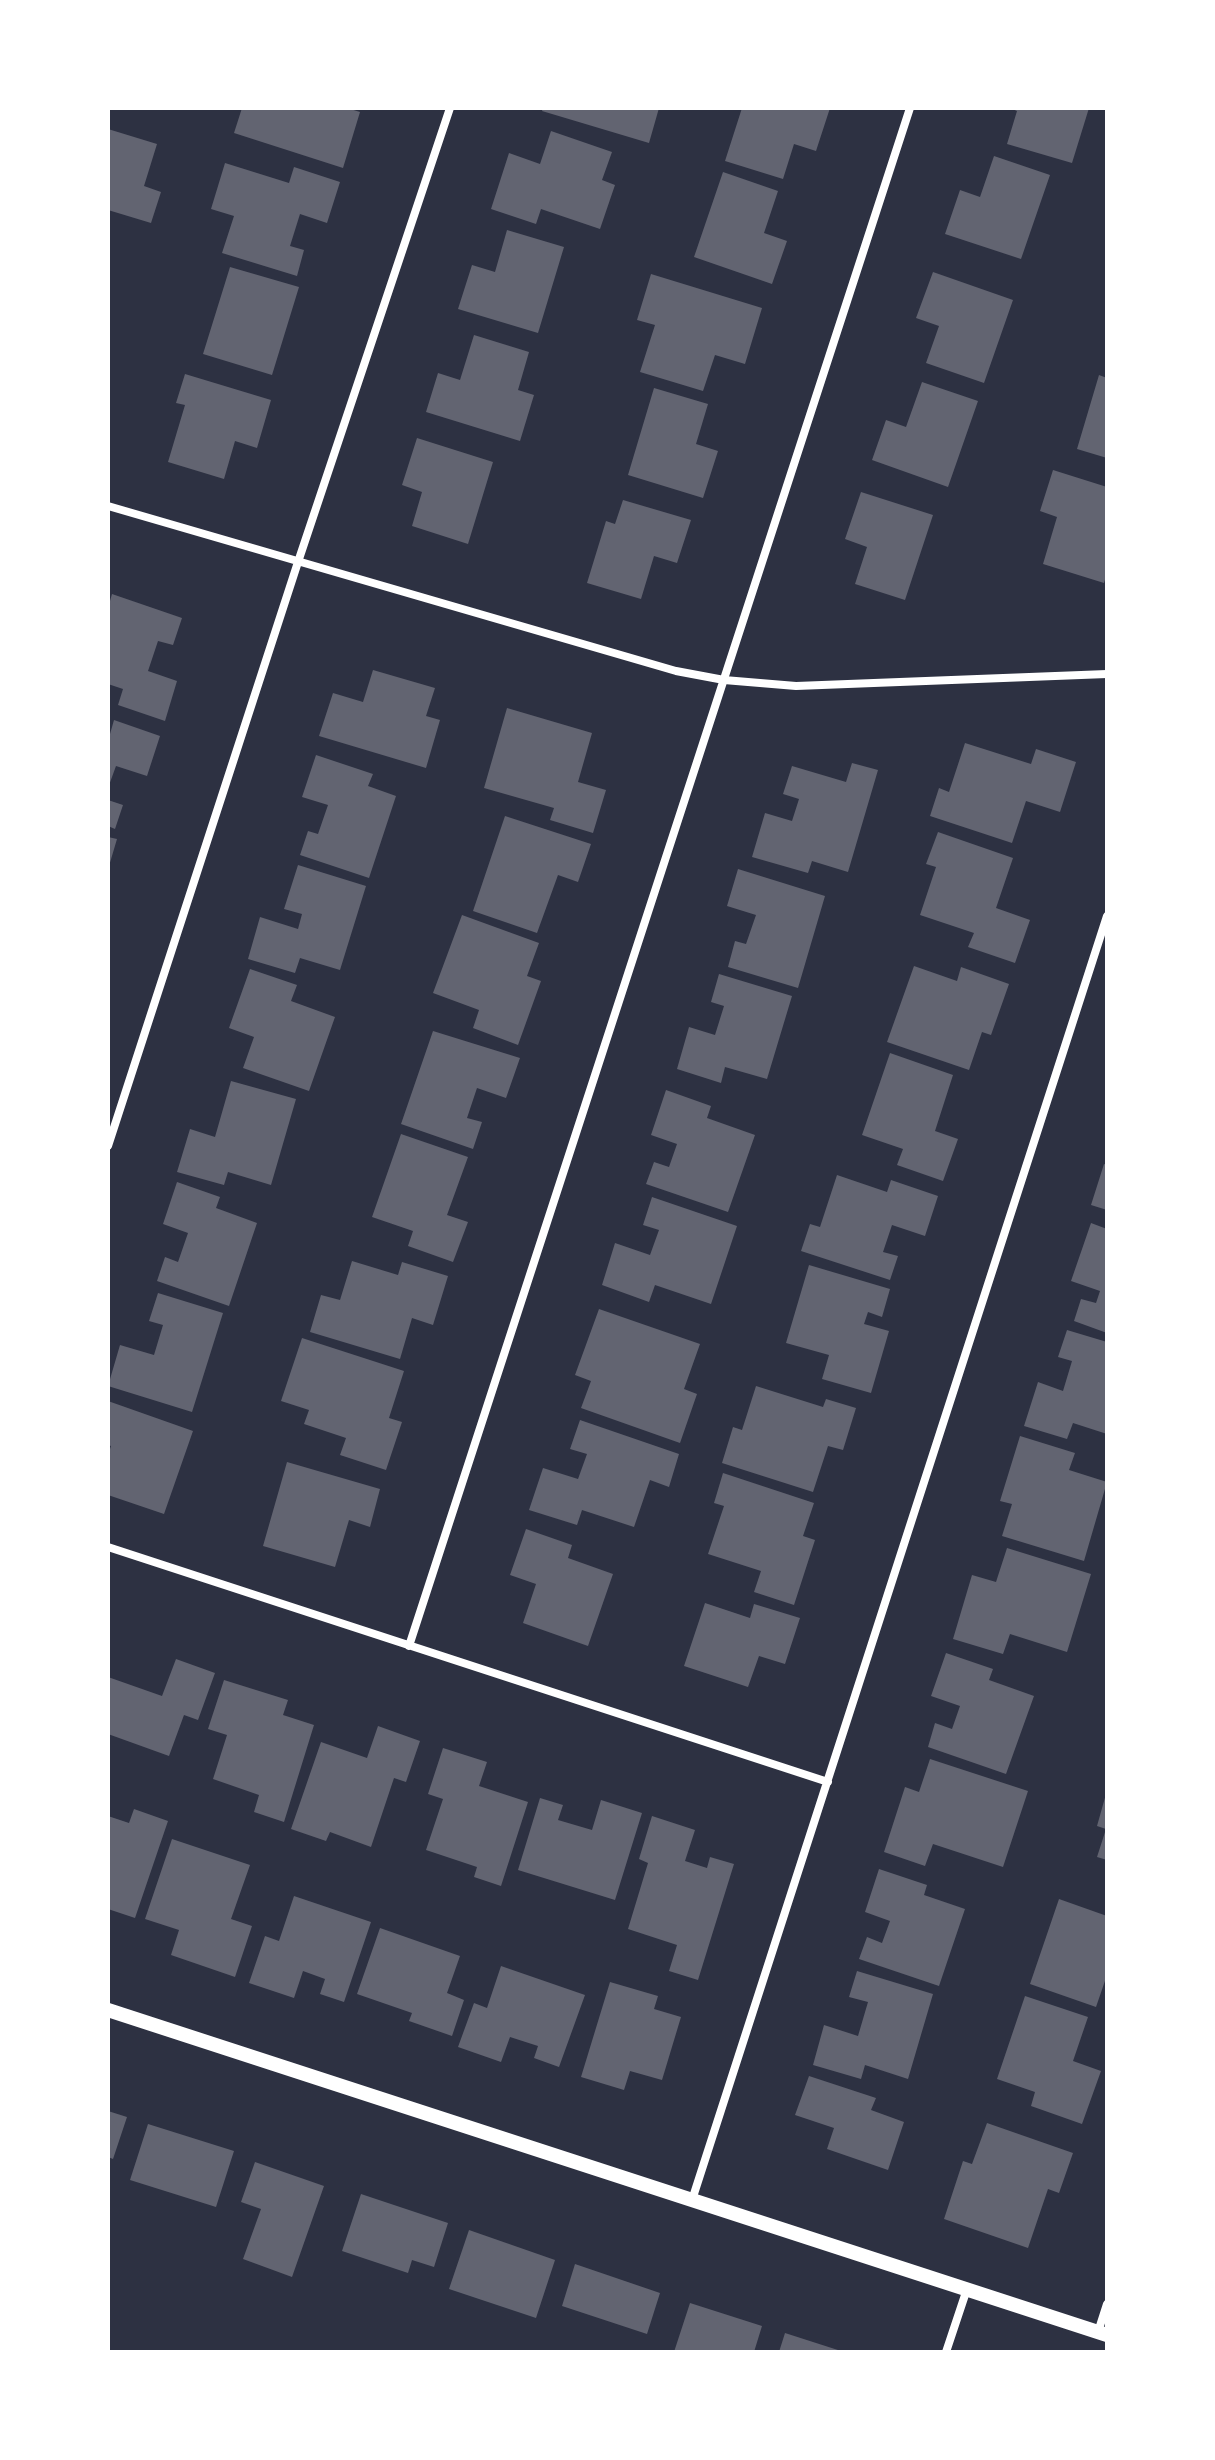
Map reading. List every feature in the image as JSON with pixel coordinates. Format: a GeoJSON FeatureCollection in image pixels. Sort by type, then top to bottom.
{"type":"FeatureCollection","features":[{"type":"Feature","properties":{"kind":"street"},"geometry":{"type":"LineString","coordinates":[[108,1146],[450,108]]}},
{"type":"Feature","properties":{"kind":"street"},"geometry":{"type":"LineString","coordinates":[[409,1646],[910,108]]}},
{"type":"Feature","properties":{"kind":"street"},"geometry":{"type":"LineString","coordinates":[[108,506],[676,671],[724,680],[810,685],[1107,674]]}},
{"type":"Feature","properties":{"kind":"street"},"geometry":{"type":"LineString","coordinates":[[692,2200],[1107,916]]}},
{"type":"Feature","properties":{"kind":"street"},"geometry":{"type":"LineString","coordinates":[[108,1547],[828,1782]]}},
{"type":"Feature","properties":{"kind":"street"},"geometry":{"type":"LineString","coordinates":[[108,2010],[1102,2333],[1107,2304]]}},
{"type":"Feature","properties":{"kind":"street"},"geometry":{"type":"LineString","coordinates":[[946,2352],[967,2289]]}},
{"type":"Feature","properties":{"kind":"building"},"geometry":{"type":"Polygon","coordinates":[[[242,108],[347,108],[360,112],[343,168],[234,133],[242,108]]]}},
{"type":"Feature","properties":{"kind":"building"},"geometry":{"type":"Polygon","coordinates":[[[543,108],[659,108],[649,143],[542,111],[543,108]]]}},
{"type":"Feature","properties":{"kind":"building"},"geometry":{"type":"Polygon","coordinates":[[[742,108],[830,108],[816,151],[794,144],[783,179],[725,161],[742,108]]]}},
{"type":"Feature","properties":{"kind":"building"},"geometry":{"type":"Polygon","coordinates":[[[1010,108],[1089,108],[1072,163],[1007,144],[1017,111],[1010,108]]]}},
{"type":"Feature","properties":{"kind":"building"},"geometry":{"type":"Polygon","coordinates":[[[108,129],[157,144],[144,186],[161,192],[151,223],[108,210],[108,129]]]}},
{"type":"Feature","properties":{"kind":"building"},"geometry":{"type":"Polygon","coordinates":[[[551,131],[612,152],[602,180],[615,185],[600,229],[541,209],[536,224],[491,209],[509,153],[540,164],[551,131]]]}},
{"type":"Feature","properties":{"kind":"building"},"geometry":{"type":"Polygon","coordinates":[[[994,156],[1050,175],[1021,259],[945,234],[960,190],[980,197],[994,156]]]}},
{"type":"Feature","properties":{"kind":"building"},"geometry":{"type":"Polygon","coordinates":[[[225,163],[289,183],[294,167],[340,182],[327,223],[300,214],[290,246],[304,250],[297,276],[222,253],[234,216],[211,209],[225,163]]]}},
{"type":"Feature","properties":{"kind":"building"},"geometry":{"type":"Polygon","coordinates":[[[723,172],[778,191],[764,233],[787,241],[772,284],[694,257],[723,172]]]}},
{"type":"Feature","properties":{"kind":"building"},"geometry":{"type":"Polygon","coordinates":[[[507,230],[564,247],[538,333],[458,309],[472,265],[495,272],[507,230]]]}},
{"type":"Feature","properties":{"kind":"building"},"geometry":{"type":"Polygon","coordinates":[[[230,267],[299,287],[272,375],[203,354],[230,267]]]}},
{"type":"Feature","properties":{"kind":"building"},"geometry":{"type":"Polygon","coordinates":[[[933,272],[1013,300],[984,383],[926,363],[939,326],[916,318],[933,272]]]}},
{"type":"Feature","properties":{"kind":"building"},"geometry":{"type":"Polygon","coordinates":[[[651,274],[762,308],[745,364],[715,355],[703,391],[640,372],[655,325],[637,320],[651,274]]]}},
{"type":"Feature","properties":{"kind":"building"},"geometry":{"type":"Polygon","coordinates":[[[474,335],[529,352],[518,390],[534,395],[520,441],[426,412],[438,373],[460,380],[474,335]]]}},
{"type":"Feature","properties":{"kind":"building"},"geometry":{"type":"Polygon","coordinates":[[[185,374],[271,400],[257,448],[235,441],[224,479],[168,462],[185,405],[176,403],[185,374]]]}},
{"type":"Feature","properties":{"kind":"building"},"geometry":{"type":"Polygon","coordinates":[[[1099,375],[1107,378],[1107,458],[1077,449],[1099,375]]]}},
{"type":"Feature","properties":{"kind":"building"},"geometry":{"type":"Polygon","coordinates":[[[922,382],[978,401],[948,487],[872,460],[886,420],[906,427],[922,382]]]}},
{"type":"Feature","properties":{"kind":"building"},"geometry":{"type":"Polygon","coordinates":[[[654,388],[708,404],[696,444],[718,451],[703,498],[628,475],[654,388]]]}},
{"type":"Feature","properties":{"kind":"building"},"geometry":{"type":"Polygon","coordinates":[[[417,438],[493,462],[468,544],[412,526],[422,492],[402,485],[417,438]]]}},
{"type":"Feature","properties":{"kind":"building"},"geometry":{"type":"Polygon","coordinates":[[[1053,470],[1107,487],[1107,573],[1104,583],[1043,564],[1057,517],[1040,511],[1053,470]]]}},
{"type":"Feature","properties":{"kind":"building"},"geometry":{"type":"Polygon","coordinates":[[[861,492],[933,515],[905,600],[855,584],[867,547],[845,539],[861,492]]]}},
{"type":"Feature","properties":{"kind":"building"},"geometry":{"type":"Polygon","coordinates":[[[623,500],[691,520],[677,563],[654,556],[641,599],[587,583],[606,521],[615,524],[623,500]]]}},
{"type":"Feature","properties":{"kind":"building"},"geometry":{"type":"Polygon","coordinates":[[[112,594],[182,618],[173,645],[158,641],[148,671],[177,681],[165,721],[118,705],[123,689],[108,684],[108,608],[112,594]]]}},
{"type":"Feature","properties":{"kind":"building"},"geometry":{"type":"Polygon","coordinates":[[[373,670],[435,688],[426,716],[440,720],[426,768],[319,736],[333,693],[363,702],[373,670]]]}},
{"type":"Feature","properties":{"kind":"building"},"geometry":{"type":"Polygon","coordinates":[[[507,708],[592,733],[578,782],[606,790],[593,833],[550,820],[554,808],[484,788],[507,708]]]}},
{"type":"Feature","properties":{"kind":"building"},"geometry":{"type":"Polygon","coordinates":[[[114,720],[160,736],[147,776],[116,766],[108,788],[108,734],[114,720]]]}},
{"type":"Feature","properties":{"kind":"building"},"geometry":{"type":"Polygon","coordinates":[[[965,743],[1031,764],[1036,749],[1076,762],[1060,812],[1026,801],[1012,843],[930,816],[939,788],[949,792],[965,743]]]}},
{"type":"Feature","properties":{"kind":"building"},"geometry":{"type":"Polygon","coordinates":[[[316,755],[373,774],[368,786],[396,796],[369,878],[300,855],[308,831],[318,834],[328,805],[302,797],[316,755]]]}},
{"type":"Feature","properties":{"kind":"building"},"geometry":{"type":"Polygon","coordinates":[[[852,763],[878,770],[848,872],[812,861],[808,873],[752,857],[765,813],[792,821],[799,799],[783,794],[792,766],[846,782],[852,763]]]}},
{"type":"Feature","properties":{"kind":"building"},"geometry":{"type":"Polygon","coordinates":[[[108,800],[123,805],[115,829],[108,826],[108,800]]]}},
{"type":"Feature","properties":{"kind":"building"},"geometry":{"type":"Polygon","coordinates":[[[505,816],[591,844],[578,882],[558,875],[537,933],[473,911],[505,816]]]}},
{"type":"Feature","properties":{"kind":"building"},"geometry":{"type":"Polygon","coordinates":[[[938,832],[1013,858],[996,908],[1030,920],[1015,963],[968,947],[974,933],[920,915],[936,867],[926,864],[938,832]]]}},
{"type":"Feature","properties":{"kind":"building"},"geometry":{"type":"Polygon","coordinates":[[[108,837],[117,839],[109,866],[108,865],[108,837]]]}},
{"type":"Feature","properties":{"kind":"building"},"geometry":{"type":"Polygon","coordinates":[[[298,865],[366,886],[340,970],[300,958],[295,973],[248,959],[260,917],[298,929],[302,914],[284,909],[298,865]]]}},
{"type":"Feature","properties":{"kind":"building"},"geometry":{"type":"Polygon","coordinates":[[[738,869],[825,896],[798,988],[728,967],[735,941],[746,944],[756,915],[727,906],[738,869]]]}},
{"type":"Feature","properties":{"kind":"building"},"geometry":{"type":"Polygon","coordinates":[[[462,915],[539,943],[527,976],[541,981],[518,1045],[473,1028],[479,1010],[433,993],[462,915]]]}},
{"type":"Feature","properties":{"kind":"building"},"geometry":{"type":"Polygon","coordinates":[[[914,966],[957,981],[961,967],[1009,984],[991,1035],[982,1032],[969,1070],[887,1042],[914,966]]]}},
{"type":"Feature","properties":{"kind":"building"},"geometry":{"type":"Polygon","coordinates":[[[250,969],[297,985],[291,1001],[335,1017],[309,1091],[243,1068],[254,1037],[229,1028],[250,969]]]}},
{"type":"Feature","properties":{"kind":"building"},"geometry":{"type":"Polygon","coordinates":[[[719,974],[792,996],[767,1079],[725,1067],[721,1083],[677,1069],[689,1027],[715,1035],[724,1006],[711,1002],[719,974]]]}},
{"type":"Feature","properties":{"kind":"building"},"geometry":{"type":"Polygon","coordinates":[[[433,1031],[520,1058],[506,1098],[477,1088],[467,1118],[482,1122],[473,1149],[401,1124],[433,1031]]]}},
{"type":"Feature","properties":{"kind":"building"},"geometry":{"type":"Polygon","coordinates":[[[890,1053],[953,1075],[935,1131],[958,1139],[943,1181],[897,1165],[903,1149],[862,1135],[890,1053]]]}},
{"type":"Feature","properties":{"kind":"building"},"geometry":{"type":"Polygon","coordinates":[[[231,1081],[296,1099],[271,1185],[228,1172],[224,1185],[177,1172],[190,1129],[215,1137],[231,1081]]]}},
{"type":"Feature","properties":{"kind":"building"},"geometry":{"type":"Polygon","coordinates":[[[666,1090],[711,1106],[707,1118],[755,1135],[728,1212],[646,1184],[654,1162],[669,1167],[677,1144],[651,1135],[666,1090]]]}},
{"type":"Feature","properties":{"kind":"building"},"geometry":{"type":"Polygon","coordinates":[[[401,1134],[468,1157],[447,1215],[468,1222],[453,1262],[408,1246],[413,1231],[372,1217],[401,1134]]]}},
{"type":"Feature","properties":{"kind":"building"},"geometry":{"type":"Polygon","coordinates":[[[1104,1164],[1107,1165],[1107,1210],[1091,1205],[1104,1164]]]}},
{"type":"Feature","properties":{"kind":"building"},"geometry":{"type":"Polygon","coordinates":[[[837,1175],[887,1192],[891,1180],[938,1196],[925,1236],[892,1225],[883,1252],[898,1256],[890,1280],[801,1251],[810,1224],[820,1227],[837,1175]]]}},
{"type":"Feature","properties":{"kind":"building"},"geometry":{"type":"Polygon","coordinates":[[[177,1182],[220,1197],[216,1208],[257,1223],[229,1306],[157,1281],[165,1257],[178,1262],[188,1233],[163,1224],[177,1182]]]}},
{"type":"Feature","properties":{"kind":"building"},"geometry":{"type":"Polygon","coordinates":[[[652,1197],[737,1226],[711,1304],[655,1285],[649,1302],[602,1285],[615,1243],[650,1255],[659,1230],[643,1225],[652,1197]]]}},
{"type":"Feature","properties":{"kind":"building"},"geometry":{"type":"Polygon","coordinates":[[[1091,1223],[1107,1229],[1107,1333],[1074,1321],[1081,1299],[1096,1303],[1100,1291],[1071,1281],[1091,1223]]]}},
{"type":"Feature","properties":{"kind":"building"},"geometry":{"type":"Polygon","coordinates":[[[352,1261],[398,1275],[402,1262],[448,1276],[433,1325],[412,1318],[400,1359],[310,1332],[321,1295],[340,1300],[352,1261]]]}},
{"type":"Feature","properties":{"kind":"building"},"geometry":{"type":"Polygon","coordinates":[[[809,1265],[890,1289],[882,1317],[868,1312],[864,1324],[889,1331],[871,1393],[822,1379],[829,1355],[786,1343],[809,1265]]]}},
{"type":"Feature","properties":{"kind":"building"},"geometry":{"type":"Polygon","coordinates":[[[158,1293],[223,1313],[192,1412],[108,1386],[120,1345],[154,1355],[163,1325],[149,1321],[158,1293]]]}},
{"type":"Feature","properties":{"kind":"building"},"geometry":{"type":"Polygon","coordinates":[[[599,1309],[700,1344],[684,1389],[697,1394],[680,1443],[581,1408],[591,1381],[575,1375],[599,1309]]]}},
{"type":"Feature","properties":{"kind":"building"},"geometry":{"type":"Polygon","coordinates":[[[1067,1330],[1107,1342],[1107,1434],[1073,1423],[1067,1439],[1024,1426],[1038,1382],[1063,1391],[1072,1361],[1058,1357],[1067,1330]]]}},
{"type":"Feature","properties":{"kind":"building"},"geometry":{"type":"Polygon","coordinates":[[[302,1338],[404,1371],[389,1418],[402,1422],[386,1470],[340,1455],[346,1438],[304,1424],[309,1410],[281,1401],[302,1338]]]}},
{"type":"Feature","properties":{"kind":"building"},"geometry":{"type":"Polygon","coordinates":[[[756,1386],[823,1407],[826,1399],[856,1408],[843,1450],[828,1446],[813,1492],[722,1463],[733,1427],[742,1430],[756,1386]]]}},
{"type":"Feature","properties":{"kind":"building"},"geometry":{"type":"Polygon","coordinates":[[[108,1401],[193,1431],[164,1514],[108,1495],[108,1455],[111,1446],[108,1445],[108,1401]]]}},
{"type":"Feature","properties":{"kind":"building"},"geometry":{"type":"Polygon","coordinates":[[[580,1420],[679,1454],[669,1487],[650,1480],[634,1527],[582,1510],[577,1525],[529,1510],[543,1468],[578,1479],[587,1454],[570,1449],[580,1420]]]}},
{"type":"Feature","properties":{"kind":"building"},"geometry":{"type":"Polygon","coordinates":[[[1020,1436],[1075,1453],[1069,1470],[1107,1482],[1084,1561],[1002,1536],[1012,1504],[1000,1501],[1020,1436]]]}},
{"type":"Feature","properties":{"kind":"building"},"geometry":{"type":"Polygon","coordinates":[[[287,1462],[380,1489],[370,1527],[349,1520],[335,1567],[263,1546],[287,1462]]]}},
{"type":"Feature","properties":{"kind":"building"},"geometry":{"type":"Polygon","coordinates":[[[723,1473],[814,1503],[803,1536],[815,1540],[794,1605],[754,1592],[761,1571],[708,1554],[724,1506],[714,1503],[723,1473]]]}},
{"type":"Feature","properties":{"kind":"building"},"geometry":{"type":"Polygon","coordinates":[[[526,1529],[572,1545],[568,1558],[613,1574],[588,1646],[523,1623],[536,1584],[510,1575],[526,1529]]]}},
{"type":"Feature","properties":{"kind":"building"},"geometry":{"type":"Polygon","coordinates":[[[1007,1548],[1091,1574],[1067,1652],[1010,1634],[1003,1654],[953,1639],[972,1575],[996,1582],[1007,1548]]]}},
{"type":"Feature","properties":{"kind":"building"},"geometry":{"type":"Polygon","coordinates":[[[705,1603],[750,1618],[754,1604],[800,1618],[785,1664],[759,1656],[748,1687],[684,1666],[705,1603]]]}},
{"type":"Feature","properties":{"kind":"building"},"geometry":{"type":"Polygon","coordinates":[[[946,1653],[993,1669],[989,1680],[1034,1696],[1006,1774],[928,1747],[935,1723],[952,1729],[960,1706],[931,1696],[946,1653]]]}},
{"type":"Feature","properties":{"kind":"building"},"geometry":{"type":"Polygon","coordinates":[[[176,1659],[215,1673],[198,1720],[184,1715],[169,1756],[108,1734],[108,1677],[162,1696],[176,1659]]]}},
{"type":"Feature","properties":{"kind":"building"},"geometry":{"type":"Polygon","coordinates":[[[224,1680],[288,1700],[283,1715],[314,1725],[284,1822],[254,1812],[259,1795],[213,1779],[227,1735],[208,1729],[224,1680]]]}},
{"type":"Feature","properties":{"kind":"building"},"geometry":{"type":"Polygon","coordinates":[[[378,1726],[420,1741],[406,1782],[394,1778],[371,1847],[330,1832],[326,1841],[291,1829],[321,1742],[367,1758],[378,1726]]]}},
{"type":"Feature","properties":{"kind":"building"},"geometry":{"type":"Polygon","coordinates":[[[443,1748],[487,1762],[479,1786],[528,1802],[501,1886],[474,1877],[477,1867],[426,1850],[443,1799],[428,1794],[443,1748]]]}},
{"type":"Feature","properties":{"kind":"building"},"geometry":{"type":"Polygon","coordinates":[[[930,1759],[1028,1791],[1003,1867],[933,1844],[925,1866],[884,1852],[905,1787],[919,1792],[930,1759]]]}},
{"type":"Feature","properties":{"kind":"building"},"geometry":{"type":"Polygon","coordinates":[[[1106,1794],[1107,1860],[1097,1857],[1106,1829],[1097,1826],[1106,1794]]]}},
{"type":"Feature","properties":{"kind":"building"},"geometry":{"type":"Polygon","coordinates":[[[540,1798],[563,1805],[558,1820],[592,1830],[601,1800],[642,1813],[615,1900],[518,1870],[540,1798]]]}},
{"type":"Feature","properties":{"kind":"building"},"geometry":{"type":"Polygon","coordinates":[[[134,1809],[168,1821],[135,1918],[108,1909],[108,1816],[129,1823],[134,1809]]]}},
{"type":"Feature","properties":{"kind":"building"},"geometry":{"type":"Polygon","coordinates":[[[652,1816],[695,1830],[685,1861],[707,1868],[710,1857],[734,1864],[698,1980],[669,1971],[677,1945],[628,1929],[648,1863],[639,1859],[652,1816]]]}},
{"type":"Feature","properties":{"kind":"building"},"geometry":{"type":"Polygon","coordinates":[[[172,1839],[250,1865],[231,1919],[252,1926],[235,1977],[171,1955],[179,1930],[145,1919],[172,1839]]]}},
{"type":"Feature","properties":{"kind":"building"},"geometry":{"type":"Polygon","coordinates":[[[879,1869],[927,1885],[924,1895],[965,1909],[939,1986],[859,1959],[867,1937],[882,1943],[890,1921],[865,1912],[879,1869]]]}},
{"type":"Feature","properties":{"kind":"building"},"geometry":{"type":"Polygon","coordinates":[[[294,1896],[371,1922],[344,2002],[320,1994],[325,1979],[303,1971],[294,1998],[249,1983],[265,1936],[279,1941],[294,1896]]]}},
{"type":"Feature","properties":{"kind":"building"},"geometry":{"type":"Polygon","coordinates":[[[1059,1899],[1107,1916],[1107,1975],[1096,2007],[1030,1984],[1059,1899]]]}},
{"type":"Feature","properties":{"kind":"building"},"geometry":{"type":"Polygon","coordinates":[[[380,1928],[460,1956],[447,1993],[464,2000],[452,2036],[409,2021],[412,2013],[357,1994],[380,1928]]]}},
{"type":"Feature","properties":{"kind":"building"},"geometry":{"type":"Polygon","coordinates":[[[501,1966],[585,1995],[559,2067],[534,2058],[538,2046],[510,2037],[501,2062],[458,2047],[474,2003],[487,2008],[501,1966]]]}},
{"type":"Feature","properties":{"kind":"building"},"geometry":{"type":"Polygon","coordinates":[[[857,1971],[933,1994],[908,2079],[865,2065],[861,2079],[813,2065],[824,2025],[858,2036],[868,2002],[849,1997],[857,1971]]]}},
{"type":"Feature","properties":{"kind":"building"},"geometry":{"type":"Polygon","coordinates":[[[610,1982],[658,1996],[654,2009],[681,2017],[662,2080],[630,2071],[624,2090],[581,2077],[610,1982]]]}},
{"type":"Feature","properties":{"kind":"building"},"geometry":{"type":"Polygon","coordinates":[[[1025,1996],[1088,2017],[1073,2061],[1101,2071],[1082,2124],[1031,2106],[1035,2092],[997,2079],[1025,1996]]]}},
{"type":"Feature","properties":{"kind":"building"},"geometry":{"type":"Polygon","coordinates":[[[809,2076],[876,2098],[871,2110],[904,2122],[888,2170],[827,2149],[834,2128],[795,2115],[809,2076]]]}},
{"type":"Feature","properties":{"kind":"building"},"geometry":{"type":"Polygon","coordinates":[[[108,2111],[127,2117],[113,2159],[108,2157],[108,2111]]]}},
{"type":"Feature","properties":{"kind":"building"},"geometry":{"type":"Polygon","coordinates":[[[987,2123],[1073,2153],[1059,2193],[1048,2189],[1028,2248],[944,2219],[963,2161],[972,2164],[987,2123]]]}},
{"type":"Feature","properties":{"kind":"building"},"geometry":{"type":"Polygon","coordinates":[[[148,2124],[234,2151],[216,2207],[130,2180],[148,2124]]]}},
{"type":"Feature","properties":{"kind":"building"},"geometry":{"type":"Polygon","coordinates":[[[255,2162],[324,2186],[292,2277],[243,2259],[261,2209],[241,2202],[255,2162]]]}},
{"type":"Feature","properties":{"kind":"building"},"geometry":{"type":"Polygon","coordinates":[[[361,2194],[448,2223],[434,2267],[412,2260],[408,2273],[342,2251],[361,2194]]]}},
{"type":"Feature","properties":{"kind":"building"},"geometry":{"type":"Polygon","coordinates":[[[469,2230],[555,2260],[536,2318],[449,2289],[469,2230]]]}},
{"type":"Feature","properties":{"kind":"building"},"geometry":{"type":"Polygon","coordinates":[[[575,2264],[660,2293],[647,2334],[562,2306],[575,2264]]]}},
{"type":"Feature","properties":{"kind":"building"},"geometry":{"type":"Polygon","coordinates":[[[690,2303],[762,2326],[754,2352],[674,2352],[690,2303]]]}},
{"type":"Feature","properties":{"kind":"building"},"geometry":{"type":"Polygon","coordinates":[[[785,2333],[841,2351],[841,2352],[779,2352],[785,2333]]]}}]}
